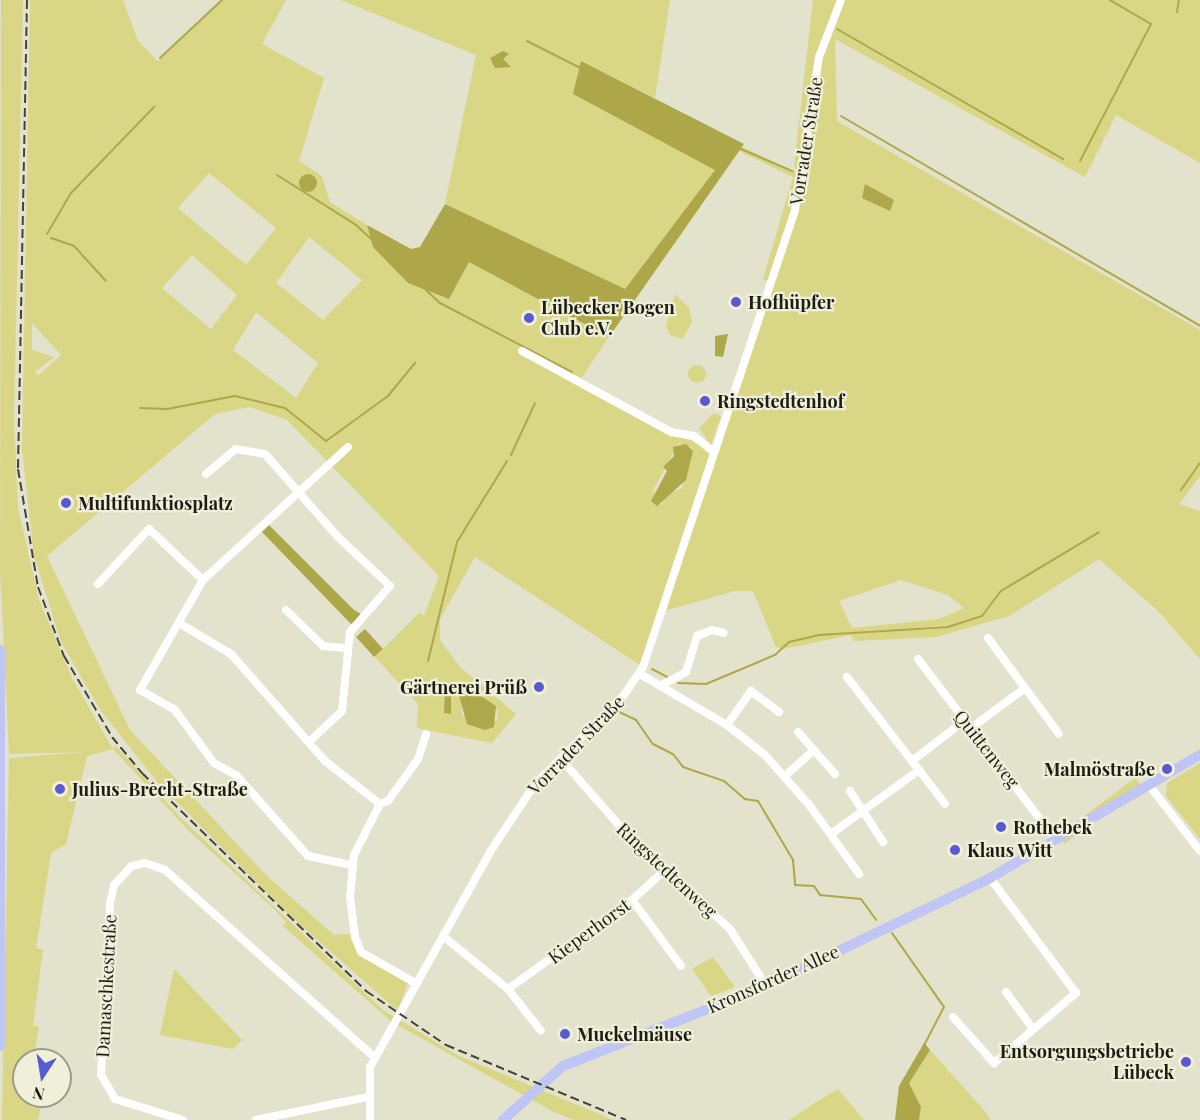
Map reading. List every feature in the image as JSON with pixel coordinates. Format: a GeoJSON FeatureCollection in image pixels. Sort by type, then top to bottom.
{"type":"FeatureCollection","features":[{"type":"Feature","properties":{"kind":"main road"},"geometry":{"type":"LineString","coordinates":[[0,650],[0,1046]]}},
{"type":"Feature","properties":{"kind":"main road","name":"Kronsforder Allee"},"geometry":{"type":"LineString","coordinates":[[503,1120],[571,1062],[766,986],[990,878],[1200,754]]}},
{"type":"Feature","properties":{"kind":"street","name":"Vorrader Straße"},"geometry":{"type":"LineString","coordinates":[[370,1120],[367,1097],[375,1058],[515,810],[640,674],[795,210],[816,74],[841,0]]}},
{"type":"Feature","properties":{"kind":"street"},"geometry":{"type":"LineString","coordinates":[[522,351],[670,432],[694,435],[714,452]]}},
{"type":"Feature","properties":{"kind":"street"},"geometry":{"type":"LineString","coordinates":[[348,447],[203,580],[140,690],[187,722],[214,764],[237,777],[308,856],[352,865]]}},
{"type":"Feature","properties":{"kind":"street"},"geometry":{"type":"LineString","coordinates":[[206,474],[236,449],[257,451],[390,586],[350,632],[342,711],[310,741]]}},
{"type":"Feature","properties":{"kind":"street"},"geometry":{"type":"LineString","coordinates":[[98,584],[149,529],[203,580]]}},
{"type":"Feature","properties":{"kind":"street"},"geometry":{"type":"LineString","coordinates":[[286,610],[323,646],[348,648]]}},
{"type":"Feature","properties":{"kind":"street"},"geometry":{"type":"LineString","coordinates":[[179,623],[231,654],[331,767],[380,804]]}},
{"type":"Feature","properties":{"kind":"street"},"geometry":{"type":"LineString","coordinates":[[662,685],[686,672],[697,636],[712,630],[724,633]]}},
{"type":"Feature","properties":{"kind":"street"},"geometry":{"type":"LineString","coordinates":[[988,639],[1059,734]]}},
{"type":"Feature","properties":{"kind":"street","name":"Quittenweg"},"geometry":{"type":"LineString","coordinates":[[918,658],[1056,840]]}},
{"type":"Feature","properties":{"kind":"street"},"geometry":{"type":"LineString","coordinates":[[640,674],[727,725],[785,776],[859,874]]}},
{"type":"Feature","properties":{"kind":"street"},"geometry":{"type":"LineString","coordinates":[[847,677],[945,804]]}},
{"type":"Feature","properties":{"kind":"street"},"geometry":{"type":"LineString","coordinates":[[912,761],[1025,688]]}},
{"type":"Feature","properties":{"kind":"street"},"geometry":{"type":"LineString","coordinates":[[727,725],[751,691],[779,711]]}},
{"type":"Feature","properties":{"kind":"street"},"geometry":{"type":"LineString","coordinates":[[798,732],[836,774]]}},
{"type":"Feature","properties":{"kind":"street"},"geometry":{"type":"LineString","coordinates":[[417,984],[361,952],[350,897],[352,865],[360,836],[380,804],[388,801],[418,759],[426,734]]}},
{"type":"Feature","properties":{"kind":"street"},"geometry":{"type":"LineString","coordinates":[[785,776],[814,750]]}},
{"type":"Feature","properties":{"kind":"street","name":"Ringstedtenweg"},"geometry":{"type":"LineString","coordinates":[[561,759],[666,869],[729,929],[766,986]]}},
{"type":"Feature","properties":{"kind":"street"},"geometry":{"type":"LineString","coordinates":[[831,834],[865,814],[919,770]]}},
{"type":"Feature","properties":{"kind":"street"},"geometry":{"type":"LineString","coordinates":[[1149,785],[1200,851]]}},
{"type":"Feature","properties":{"kind":"street"},"geometry":{"type":"LineString","coordinates":[[850,791],[883,842]]}},
{"type":"Feature","properties":{"kind":"street","name":"Damaschkestraße"},"geometry":{"type":"LineString","coordinates":[[183,1120],[115,1099],[101,1075],[110,903],[123,872],[145,863],[165,870],[375,1058]]}},
{"type":"Feature","properties":{"kind":"street","name":"Kieperhorst"},"geometry":{"type":"LineString","coordinates":[[508,989],[632,900],[666,869]]}},
{"type":"Feature","properties":{"kind":"street"},"geometry":{"type":"LineString","coordinates":[[954,1017],[994,1063],[1076,993],[990,878]]}},
{"type":"Feature","properties":{"kind":"street"},"geometry":{"type":"LineString","coordinates":[[632,900],[681,966]]}},
{"type":"Feature","properties":{"kind":"street"},"geometry":{"type":"LineString","coordinates":[[443,936],[508,989],[541,1031]]}},
{"type":"Feature","properties":{"kind":"street"},"geometry":{"type":"LineString","coordinates":[[1006,992],[1033,1029]]}},
{"type":"Feature","properties":{"kind":"street"},"geometry":{"type":"LineString","coordinates":[[256,1120],[367,1097]]}},
{"type":"Feature","properties":{"kind":"shaded area"},"geometry":{"type":"Polygon","coordinates":[[[1,0],[23,0],[14,421],[18,508],[39,600],[73,680],[113,749],[87,756],[66,844],[51,853],[36,948],[43,950],[33,1025],[39,1027],[35,1048],[12,1048],[12,1108],[40,1108],[38,1120],[2,1120],[9,758],[87,752],[9,754],[0,568],[1,0]]]}},
{"type":"Feature","properties":{"kind":"shaded area"},"geometry":{"type":"Polygon","coordinates":[[[30,0],[123,0],[138,41],[158,61],[222,0],[286,0],[262,44],[324,78],[299,161],[322,176],[330,202],[367,225],[373,247],[449,299],[469,262],[609,337],[578,383],[711,451],[768,282],[763,279],[793,177],[739,151],[742,147],[798,173],[794,166],[813,0],[1200,0],[1200,163],[1116,115],[1085,177],[835,39],[837,121],[1200,330],[1200,476],[1179,504],[1200,511],[1200,659],[1160,613],[1099,559],[1009,616],[936,637],[854,641],[851,635],[783,649],[776,647],[753,591],[735,591],[664,611],[643,667],[475,557],[440,619],[440,640],[460,667],[516,714],[492,743],[417,728],[418,704],[375,657],[419,613],[424,616],[439,576],[287,420],[250,407],[215,414],[47,556],[130,730],[268,877],[334,935],[350,934],[359,953],[408,982],[398,1011],[287,913],[159,784],[101,711],[61,642],[34,556],[22,448],[30,0]],[[209,173],[178,208],[246,265],[276,228],[209,173]],[[309,237],[276,283],[323,320],[362,280],[309,237]],[[192,255],[162,288],[211,329],[237,295],[192,255]],[[256,312],[233,350],[296,398],[318,363],[256,312]],[[32,323],[32,350],[54,357],[34,373],[39,375],[61,355],[32,323]],[[678,444],[653,490],[662,506],[664,496],[682,488],[692,447],[678,444]],[[901,580],[839,601],[852,628],[939,619],[964,608],[948,595],[901,580]],[[460,683],[451,686],[451,696],[461,694],[462,716],[497,721],[498,711],[460,683]]]}},
{"type":"Feature","properties":{"kind":"shaded area"},"geometry":{"type":"Polygon","coordinates":[[[341,0],[670,0],[655,98],[581,61],[716,170],[624,290],[445,204],[476,55],[341,0]]]}},
{"type":"Feature","properties":{"kind":"shaded area"},"geometry":{"type":"Polygon","coordinates":[[[503,51],[509,54],[503,59],[511,67],[495,68],[490,58],[503,51]]]}},
{"type":"Feature","properties":{"kind":"shaded area"},"geometry":{"type":"Polygon","coordinates":[[[581,61],[744,144],[609,337],[469,262],[449,299],[408,283],[373,247],[367,225],[411,249],[420,247],[445,204],[625,289],[715,170],[573,94],[581,61]]]}},
{"type":"Feature","properties":{"kind":"shaded area"},"geometry":{"type":"Polygon","coordinates":[[[308,174],[314,177],[317,183],[314,189],[308,192],[302,189],[299,183],[302,177],[308,174]]]}},
{"type":"Feature","properties":{"kind":"shaded area"},"geometry":{"type":"Polygon","coordinates":[[[865,184],[894,200],[890,211],[862,198],[865,184]]]}},
{"type":"Feature","properties":{"kind":"shaded area"},"geometry":{"type":"Polygon","coordinates":[[[675,294],[689,308],[692,322],[682,339],[670,335],[666,326],[675,294]]]}},
{"type":"Feature","properties":{"kind":"shaded area"},"geometry":{"type":"Polygon","coordinates":[[[728,334],[723,357],[715,356],[715,336],[728,334]]]}},
{"type":"Feature","properties":{"kind":"shaded area"},"geometry":{"type":"Polygon","coordinates":[[[693,365],[701,365],[706,370],[704,381],[693,383],[688,378],[688,370],[693,365]]]}},
{"type":"Feature","properties":{"kind":"shaded area"},"geometry":{"type":"Polygon","coordinates":[[[714,413],[721,416],[711,445],[699,428],[714,413]]]}},
{"type":"Feature","properties":{"kind":"shaded area"},"geometry":{"type":"Polygon","coordinates":[[[686,444],[693,451],[686,480],[657,506],[651,501],[667,471],[663,467],[674,456],[673,447],[686,444]]]}},
{"type":"Feature","properties":{"kind":"shaded area"},"geometry":{"type":"Polygon","coordinates":[[[269,525],[353,609],[362,615],[351,624],[262,532],[269,525]]]}},
{"type":"Feature","properties":{"kind":"shaded area"},"geometry":{"type":"Polygon","coordinates":[[[365,629],[383,649],[374,657],[356,637],[365,629]]]}},
{"type":"Feature","properties":{"kind":"shaded area"},"geometry":{"type":"Polygon","coordinates":[[[461,683],[496,706],[494,727],[485,730],[467,724],[458,692],[451,695],[451,714],[444,713],[445,688],[461,683]]]}},
{"type":"Feature","properties":{"kind":"shaded area"},"geometry":{"type":"Polygon","coordinates":[[[115,745],[181,818],[383,1010],[459,1056],[614,1120],[574,1120],[552,1111],[392,1022],[283,926],[286,922],[273,908],[189,831],[113,749],[115,745]]]}},
{"type":"Feature","properties":{"kind":"shaded area"},"geometry":{"type":"Polygon","coordinates":[[[1200,763],[1200,839],[1166,796],[1167,783],[1200,763]]]}},
{"type":"Feature","properties":{"kind":"shaded area"},"geometry":{"type":"Polygon","coordinates":[[[1135,778],[1141,786],[1064,844],[1058,836],[1135,778]]]}},
{"type":"Feature","properties":{"kind":"shaded area"},"geometry":{"type":"Polygon","coordinates":[[[713,957],[735,987],[711,996],[692,969],[713,957]]]}},
{"type":"Feature","properties":{"kind":"shaded area"},"geometry":{"type":"Polygon","coordinates":[[[174,969],[242,1040],[233,1049],[160,1035],[174,969]]]}},
{"type":"Feature","properties":{"kind":"shaded area"},"geometry":{"type":"Polygon","coordinates":[[[924,1043],[930,1050],[909,1083],[921,1107],[919,1120],[895,1120],[899,1086],[924,1043]]]}},
{"type":"Feature","properties":{"kind":"shaded area"},"geometry":{"type":"Polygon","coordinates":[[[930,1050],[991,1120],[919,1120],[921,1107],[908,1083],[930,1050]]]}},
{"type":"Feature","properties":{"kind":"shaded area"},"geometry":{"type":"Polygon","coordinates":[[[838,1089],[864,1120],[789,1120],[815,1103],[838,1089]]]}},
{"type":"Feature","properties":{"kind":"waterway"},"geometry":{"type":"LineString","coordinates":[[160,58],[222,0]]}},
{"type":"Feature","properties":{"kind":"waterway"},"geometry":{"type":"LineString","coordinates":[[1080,161],[1151,24],[1110,0]]}},
{"type":"Feature","properties":{"kind":"waterway"},"geometry":{"type":"LineString","coordinates":[[1177,12],[1179,0]]}},
{"type":"Feature","properties":{"kind":"waterway"},"geometry":{"type":"LineString","coordinates":[[837,29],[1063,159]]}},
{"type":"Feature","properties":{"kind":"waterway"},"geometry":{"type":"LineString","coordinates":[[527,41],[735,146]]}},
{"type":"Feature","properties":{"kind":"waterway"},"geometry":{"type":"LineString","coordinates":[[47,234],[71,193],[154,107]]}},
{"type":"Feature","properties":{"kind":"waterway"},"geometry":{"type":"LineString","coordinates":[[841,116],[1200,326]]}},
{"type":"Feature","properties":{"kind":"waterway"},"geometry":{"type":"LineString","coordinates":[[741,149],[792,171]]}},
{"type":"Feature","properties":{"kind":"waterway"},"geometry":{"type":"LineString","coordinates":[[277,175],[356,225],[440,303],[572,372]]}},
{"type":"Feature","properties":{"kind":"waterway"},"geometry":{"type":"LineString","coordinates":[[51,238],[74,246],[106,281]]}},
{"type":"Feature","properties":{"kind":"waterway"},"geometry":{"type":"LineString","coordinates":[[640,283],[675,241]]}},
{"type":"Feature","properties":{"kind":"waterway"},"geometry":{"type":"LineString","coordinates":[[140,408],[167,409],[235,396],[285,408],[326,441],[388,396],[415,363]]}},
{"type":"Feature","properties":{"kind":"waterway"},"geometry":{"type":"LineString","coordinates":[[511,455],[535,403]]}},
{"type":"Feature","properties":{"kind":"waterway"},"geometry":{"type":"LineString","coordinates":[[428,661],[457,542],[507,461]]}},
{"type":"Feature","properties":{"kind":"waterway"},"geometry":{"type":"LineString","coordinates":[[1181,490],[1200,463]]}},
{"type":"Feature","properties":{"kind":"waterway"},"geometry":{"type":"LineString","coordinates":[[678,683],[706,684],[775,655],[789,642],[819,635],[948,627],[982,616],[1001,591],[1099,532]]}},
{"type":"Feature","properties":{"kind":"waterway"},"geometry":{"type":"LineString","coordinates":[[652,669],[667,677]]}},
{"type":"Feature","properties":{"kind":"waterway","name":"Rothebek"},"geometry":{"type":"LineString","coordinates":[[617,711],[636,720],[653,744],[673,754],[683,767],[724,781],[745,799],[758,801],[793,860],[795,885],[814,886],[820,895],[861,899],[876,920]]}},
{"type":"Feature","properties":{"kind":"waterway","name":"Rothebek"},"geometry":{"type":"LineString","coordinates":[[892,933],[944,1007],[905,1082],[899,1120]]}},
{"type":"Feature","properties":{"kind":"railway"},"geometry":{"type":"LineString","coordinates":[[27,0],[18,469],[38,587],[64,656],[112,737],[142,773],[366,991],[446,1045],[626,1120]]}},
{"type":"Feature","properties":{"kind":"place","name":"Hofhüpfer"},"geometry":{"type":"Point","coordinates":[736,302]}},
{"type":"Feature","properties":{"kind":"place","name":"Lübecker Bogen Club e.V."},"geometry":{"type":"Point","coordinates":[529,318]}},
{"type":"Feature","properties":{"kind":"place","name":"Ringstedtenhof"},"geometry":{"type":"Point","coordinates":[705,401]}},
{"type":"Feature","properties":{"kind":"place","name":"Multifunktiosplatz"},"geometry":{"type":"Point","coordinates":[66,503]}},
{"type":"Feature","properties":{"kind":"place","name":"Gärtnerei Prüß"},"geometry":{"type":"Point","coordinates":[539,687]}},
{"type":"Feature","properties":{"kind":"place","name":"Malmöstraße"},"geometry":{"type":"Point","coordinates":[1167,769]}},
{"type":"Feature","properties":{"kind":"place","name":"Julius-Brecht-Straße"},"geometry":{"type":"Point","coordinates":[60,789]}},
{"type":"Feature","properties":{"kind":"place","name":"Rothebek"},"geometry":{"type":"Point","coordinates":[1001,827]}},
{"type":"Feature","properties":{"kind":"place","name":"Klaus Witt"},"geometry":{"type":"Point","coordinates":[955,850]}},
{"type":"Feature","properties":{"kind":"place","name":"Muckelmäuse"},"geometry":{"type":"Point","coordinates":[565,1034]}},
{"type":"Feature","properties":{"kind":"place","name":"Entsorgungsbetriebe Lübeck"},"geometry":{"type":"Point","coordinates":[1186,1062]}}]}
